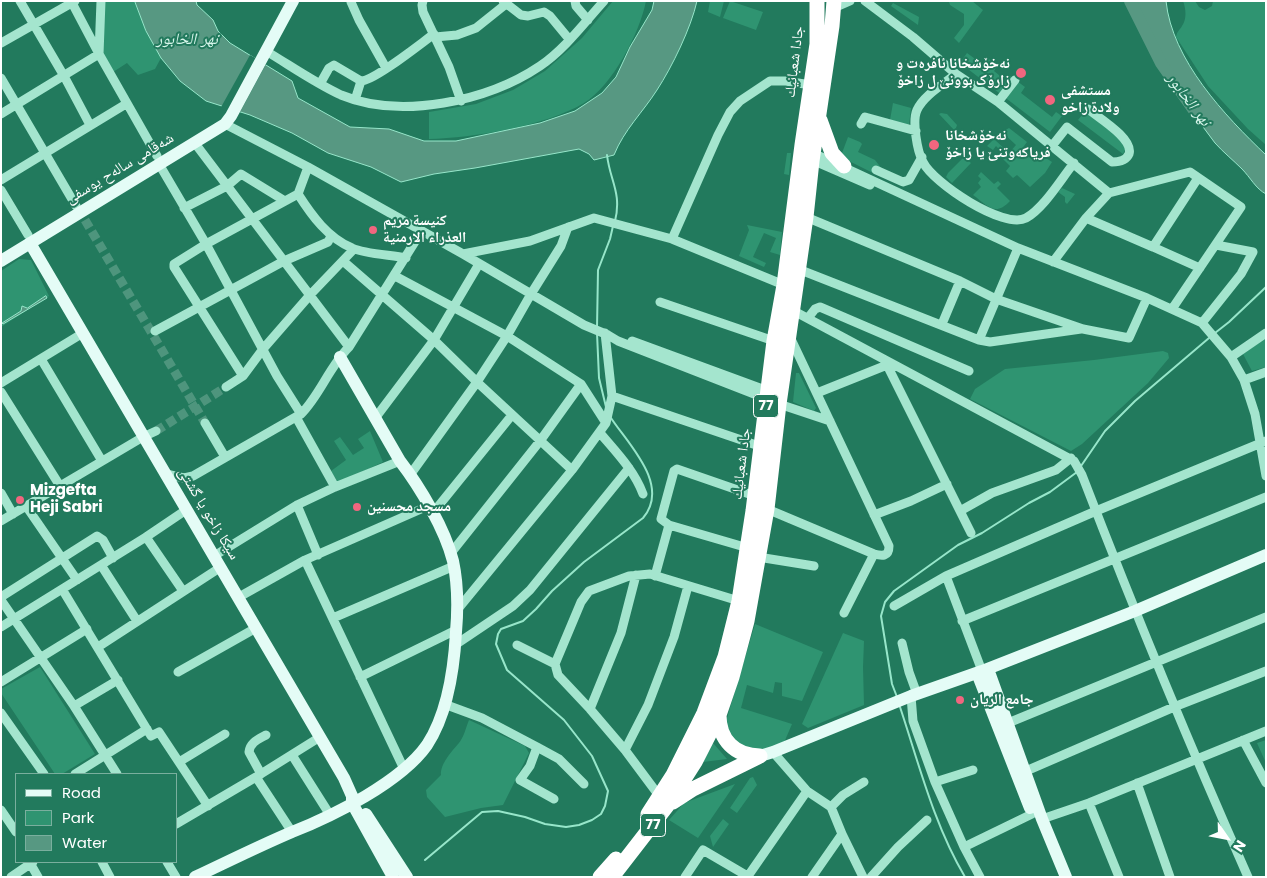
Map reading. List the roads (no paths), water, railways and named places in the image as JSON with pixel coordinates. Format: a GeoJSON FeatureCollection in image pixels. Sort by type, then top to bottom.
{"type":"FeatureCollection","features":[{"type":"Feature","properties":{"kind":"highway","name":"جادا شعبانيك"},"geometry":{"type":"LineString","coordinates":[[812,156],[811,84],[817,44],[817,1]]}},
{"type":"Feature","properties":{"kind":"highway","name":"جادا شعبانيك"},"geometry":{"type":"LineString","coordinates":[[664,801],[704,713],[725,657],[766,509],[774,341],[804,175],[812,156],[834,5]]}},
{"type":"Feature","properties":{"kind":"highway"},"geometry":{"type":"LineString","coordinates":[[819,115],[821,127],[832,152],[844,166]]}},
{"type":"Feature","properties":{"kind":"highway","name":"جادا شعبانيك"},"geometry":{"type":"LineString","coordinates":[[719,714],[732,677],[747,621],[753,552],[755,496],[771,398],[789,334],[806,217],[804,175]]}},
{"type":"Feature","properties":{"kind":"highway"},"geometry":{"type":"LineString","coordinates":[[719,714],[719,725],[726,742],[741,754],[767,754]]}},
{"type":"Feature","properties":{"kind":"highway","name":"77"},"geometry":{"type":"LineString","coordinates":[[600,877],[690,770],[719,714]]}},
{"type":"Feature","properties":{"kind":"highway"},"geometry":{"type":"LineString","coordinates":[[664,801],[767,754]]}},
{"type":"Feature","properties":{"kind":"highway","name":"77"},"geometry":{"type":"LineString","coordinates":[[612,877],[628,859],[664,801]]}},
{"type":"Feature","properties":{"kind":"main road"},"geometry":{"type":"LineString","coordinates":[[261,56],[285,1]]}},
{"type":"Feature","properties":{"kind":"main road"},"geometry":{"type":"LineString","coordinates":[[227,117],[293,1]]}},
{"type":"Feature","properties":{"kind":"main road","name":"شەقامی سالەح یوسفی"},"geometry":{"type":"LineString","coordinates":[[158,160],[194,142],[227,117]]}},
{"type":"Feature","properties":{"kind":"main road","name":"شەقامی سالەح یوسفی"},"geometry":{"type":"LineString","coordinates":[[25,241],[81,213],[214,122],[227,117]]}},
{"type":"Feature","properties":{"kind":"main road"},"geometry":{"type":"LineString","coordinates":[[1,252],[25,241]]}},
{"type":"Feature","properties":{"kind":"main road"},"geometry":{"type":"LineString","coordinates":[[1,261],[25,241]]}},
{"type":"Feature","properties":{"kind":"main road","name":"سیکا زاخو یا گشتى"},"geometry":{"type":"LineString","coordinates":[[25,241],[83,333],[239,597],[344,778],[354,802],[407,877]]}},
{"type":"Feature","properties":{"kind":"main road"},"geometry":{"type":"LineString","coordinates":[[195,877],[330,815],[354,802],[404,769],[427,744],[437,725],[444,704],[451,675],[458,609],[451,553],[410,474],[400,461],[340,357]]}},
{"type":"Feature","properties":{"kind":"main road"},"geometry":{"type":"LineString","coordinates":[[767,754],[912,696],[982,671],[1135,611],[1266,555]]}},
{"type":"Feature","properties":{"kind":"main road"},"geometry":{"type":"LineString","coordinates":[[982,671],[1008,723],[1026,771],[1037,817],[1066,877]]}},
{"type":"Feature","properties":{"kind":"main road"},"geometry":{"type":"LineString","coordinates":[[982,671],[1037,817],[1057,877]]}},
{"type":"Feature","properties":{"kind":"main road"},"geometry":{"type":"LineString","coordinates":[[354,802],[393,877]]}},
{"type":"Feature","properties":{"kind":"street"},"geometry":{"type":"LineString","coordinates":[[20,1],[64,76],[90,126]]}},
{"type":"Feature","properties":{"kind":"street"},"geometry":{"type":"LineString","coordinates":[[99,54],[101,1]]}},
{"type":"Feature","properties":{"kind":"street"},"geometry":{"type":"LineString","coordinates":[[423,1],[423,12],[449,67],[461,101]]}},
{"type":"Feature","properties":{"kind":"street"},"geometry":{"type":"LineString","coordinates":[[575,1],[576,6],[588,20]]}},
{"type":"Feature","properties":{"kind":"street"},"geometry":{"type":"LineString","coordinates":[[261,56],[356,100],[397,106],[442,104],[461,101],[521,78],[541,66],[558,52],[604,1]]}},
{"type":"Feature","properties":{"kind":"street"},"geometry":{"type":"LineString","coordinates":[[834,5],[850,1]]}},
{"type":"Feature","properties":{"kind":"street"},"geometry":{"type":"LineString","coordinates":[[865,1],[956,74],[998,102],[1109,193]]}},
{"type":"Feature","properties":{"kind":"street"},"geometry":{"type":"LineString","coordinates":[[1,43],[73,2],[126,104],[206,244],[336,487]]}},
{"type":"Feature","properties":{"kind":"street"},"geometry":{"type":"LineString","coordinates":[[351,2],[386,68]]}},
{"type":"Feature","properties":{"kind":"street"},"geometry":{"type":"LineString","coordinates":[[320,84],[329,68],[334,65],[361,81],[365,81],[434,35],[457,35],[476,28],[504,3],[521,15],[528,16],[544,12],[550,16],[569,39]]}},
{"type":"Feature","properties":{"kind":"street"},"geometry":{"type":"LineString","coordinates":[[1,114],[99,54]]}},
{"type":"Feature","properties":{"kind":"street"},"geometry":{"type":"LineString","coordinates":[[956,74],[936,89],[918,109],[915,119],[916,131],[923,162],[929,170],[969,202],[1001,217],[1017,220],[1026,218],[1050,194],[1074,163]]}},
{"type":"Feature","properties":{"kind":"street"},"geometry":{"type":"LineString","coordinates":[[1,78],[81,213]]}},
{"type":"Feature","properties":{"kind":"street"},"geometry":{"type":"LineString","coordinates":[[998,102],[1015,80]]}},
{"type":"Feature","properties":{"kind":"street"},"geometry":{"type":"LineString","coordinates":[[356,100],[361,81]]}},
{"type":"Feature","properties":{"kind":"street"},"geometry":{"type":"LineString","coordinates":[[672,239],[718,135],[735,106],[770,81],[811,84]]}},
{"type":"Feature","properties":{"kind":"street"},"geometry":{"type":"LineString","coordinates":[[1,180],[126,104]]}},
{"type":"Feature","properties":{"kind":"street"},"geometry":{"type":"LineString","coordinates":[[1052,146],[1067,127],[1112,162],[1121,162],[1127,158],[1130,153],[1129,145],[1125,138],[1088,109]]}},
{"type":"Feature","properties":{"kind":"street"},"geometry":{"type":"LineString","coordinates":[[227,117],[308,167],[584,325],[605,334],[619,336],[830,421]]}},
{"type":"Feature","properties":{"kind":"street"},"geometry":{"type":"LineString","coordinates":[[861,124],[864,117],[916,131]]}},
{"type":"Feature","properties":{"kind":"street"},"geometry":{"type":"LineString","coordinates":[[194,142],[349,348]]}},
{"type":"Feature","properties":{"kind":"street"},"geometry":{"type":"LineString","coordinates":[[812,156],[844,166],[891,190],[1018,248],[1146,298],[1202,324],[1229,354],[1244,380],[1263,442],[1266,476]]}},
{"type":"Feature","properties":{"kind":"street"},"geometry":{"type":"LineString","coordinates":[[812,156],[882,190],[891,190]]}},
{"type":"Feature","properties":{"kind":"street"},"geometry":{"type":"LineString","coordinates":[[876,170],[903,182],[909,180],[922,157]]}},
{"type":"Feature","properties":{"kind":"street"},"geometry":{"type":"LineString","coordinates":[[243,376],[174,264],[252,218],[298,194],[308,167]]}},
{"type":"Feature","properties":{"kind":"street"},"geometry":{"type":"LineString","coordinates":[[1053,262],[1086,218],[1109,193],[1190,172],[1241,207],[1172,309]]}},
{"type":"Feature","properties":{"kind":"street"},"geometry":{"type":"LineString","coordinates":[[184,208],[227,186],[241,174],[285,201]]}},
{"type":"Feature","properties":{"kind":"street"},"geometry":{"type":"LineString","coordinates":[[1153,247],[1198,178]]}},
{"type":"Feature","properties":{"kind":"street"},"geometry":{"type":"LineString","coordinates":[[1,190],[25,241]]}},
{"type":"Feature","properties":{"kind":"street"},"geometry":{"type":"LineString","coordinates":[[298,194],[308,210],[331,236],[354,249],[406,258]]}},
{"type":"Feature","properties":{"kind":"street"},"geometry":{"type":"LineString","coordinates":[[806,217],[960,281],[996,298],[1083,329],[1129,338],[1146,298]]}},
{"type":"Feature","properties":{"kind":"street"},"geometry":{"type":"LineString","coordinates":[[462,254],[530,241],[594,218],[630,226],[672,239],[784,285]]}},
{"type":"Feature","properties":{"kind":"street"},"geometry":{"type":"LineString","coordinates":[[1086,218],[1200,268]]}},
{"type":"Feature","properties":{"kind":"street"},"geometry":{"type":"LineString","coordinates":[[410,474],[477,382],[507,336],[561,246],[568,227]]}},
{"type":"Feature","properties":{"kind":"street"},"geometry":{"type":"LineString","coordinates":[[165,474],[184,478],[193,476],[298,416],[308,406],[340,357],[349,348],[421,232]]}},
{"type":"Feature","properties":{"kind":"street"},"geometry":{"type":"LineString","coordinates":[[155,331],[284,261],[328,242],[331,236]]}},
{"type":"Feature","properties":{"kind":"street"},"geometry":{"type":"LineString","coordinates":[[1202,324],[1241,274],[1253,252],[1216,245]]}},
{"type":"Feature","properties":{"kind":"street"},"geometry":{"type":"LineString","coordinates":[[979,340],[1018,248]]}},
{"type":"Feature","properties":{"kind":"street"},"geometry":{"type":"LineString","coordinates":[[226,387],[243,376],[310,295],[354,249]]}},
{"type":"Feature","properties":{"kind":"street"},"geometry":{"type":"LineString","coordinates":[[343,260],[434,340],[572,470]]}},
{"type":"Feature","properties":{"kind":"street"},"geometry":{"type":"LineString","coordinates":[[376,417],[434,340],[479,264]]}},
{"type":"Feature","properties":{"kind":"street"},"geometry":{"type":"LineString","coordinates":[[798,269],[979,340],[990,342],[1083,329]]}},
{"type":"Feature","properties":{"kind":"street"},"geometry":{"type":"LineString","coordinates":[[395,276],[507,336],[581,384],[607,421]]}},
{"type":"Feature","properties":{"kind":"street"},"geometry":{"type":"LineString","coordinates":[[942,324],[960,281]]}},
{"type":"Feature","properties":{"kind":"street"},"geometry":{"type":"LineString","coordinates":[[660,302],[774,341]]}},
{"type":"Feature","properties":{"kind":"street"},"geometry":{"type":"LineString","coordinates":[[808,318],[815,308],[820,307],[969,371]]}},
{"type":"Feature","properties":{"kind":"street"},"geometry":{"type":"LineString","coordinates":[[792,310],[888,363],[1073,460],[1082,475],[1155,662],[1248,877]]}},
{"type":"Feature","properties":{"kind":"street"},"geometry":{"type":"LineString","coordinates":[[1,383],[83,333]]}},
{"type":"Feature","properties":{"kind":"street"},"geometry":{"type":"LineString","coordinates":[[1229,354],[1266,333]]}},
{"type":"Feature","properties":{"kind":"street"},"geometry":{"type":"LineString","coordinates":[[458,609],[572,470],[607,421],[612,399],[605,334]]}},
{"type":"Feature","properties":{"kind":"street"},"geometry":{"type":"LineString","coordinates":[[766,509],[874,554],[883,556],[887,555],[889,551],[889,546],[789,334]]}},
{"type":"Feature","properties":{"kind":"street"},"geometry":{"type":"LineString","coordinates":[[41,359],[102,461]]}},
{"type":"Feature","properties":{"kind":"street"},"geometry":{"type":"LineString","coordinates":[[817,393],[888,363]]}},
{"type":"Feature","properties":{"kind":"street"},"geometry":{"type":"LineString","coordinates":[[888,363],[971,533]]}},
{"type":"Feature","properties":{"kind":"street"},"geometry":{"type":"LineString","coordinates":[[1244,380],[1266,372]]}},
{"type":"Feature","properties":{"kind":"street"},"geometry":{"type":"LineString","coordinates":[[451,553],[540,441],[581,384]]}},
{"type":"Feature","properties":{"kind":"street"},"geometry":{"type":"LineString","coordinates":[[1,392],[60,486]]}},
{"type":"Feature","properties":{"kind":"street"},"geometry":{"type":"LineString","coordinates":[[612,399],[762,448]]}},
{"type":"Feature","properties":{"kind":"street"},"geometry":{"type":"LineString","coordinates":[[239,597],[318,554],[430,510],[512,415]]}},
{"type":"Feature","properties":{"kind":"street"},"geometry":{"type":"LineString","coordinates":[[205,423],[225,457]]}},
{"type":"Feature","properties":{"kind":"street"},"geometry":{"type":"LineString","coordinates":[[1,521],[156,431]]}},
{"type":"Feature","properties":{"kind":"street"},"geometry":{"type":"LineString","coordinates":[[600,433],[639,482],[643,494]]}},
{"type":"Feature","properties":{"kind":"street"},"geometry":{"type":"LineString","coordinates":[[894,606],[946,576],[1096,510],[1263,442]]}},
{"type":"Feature","properties":{"kind":"street"},"geometry":{"type":"LineString","coordinates":[[960,511],[992,493],[1056,470],[1073,460]]}},
{"type":"Feature","properties":{"kind":"street"},"geometry":{"type":"LineString","coordinates":[[98,647],[183,590],[218,562],[297,505],[400,461]]}},
{"type":"Feature","properties":{"kind":"street"},"geometry":{"type":"LineString","coordinates":[[455,645],[513,606],[530,590],[629,468]]}},
{"type":"Feature","properties":{"kind":"street"},"geometry":{"type":"LineString","coordinates":[[755,496],[677,470],[674,471],[661,519],[667,523],[753,552],[814,566]]}},
{"type":"Feature","properties":{"kind":"street"},"geometry":{"type":"LineString","coordinates":[[874,515],[947,484]]}},
{"type":"Feature","properties":{"kind":"street"},"geometry":{"type":"LineString","coordinates":[[1,494],[13,514]]}},
{"type":"Feature","properties":{"kind":"street"},"geometry":{"type":"LineString","coordinates":[[962,621],[1266,497]]}},
{"type":"Feature","properties":{"kind":"street"},"geometry":{"type":"LineString","coordinates":[[297,505],[318,554]]}},
{"type":"Feature","properties":{"kind":"street"},"geometry":{"type":"LineString","coordinates":[[26,506],[76,580]]}},
{"type":"Feature","properties":{"kind":"street"},"geometry":{"type":"LineString","coordinates":[[1,627],[186,510]]}},
{"type":"Feature","properties":{"kind":"street"},"geometry":{"type":"LineString","coordinates":[[655,576],[667,523]]}},
{"type":"Feature","properties":{"kind":"street"},"geometry":{"type":"LineString","coordinates":[[112,558],[103,540],[97,536],[1,598],[74,706],[116,773]]}},
{"type":"Feature","properties":{"kind":"street"},"geometry":{"type":"LineString","coordinates":[[146,537],[183,590]]}},
{"type":"Feature","properties":{"kind":"street"},"geometry":{"type":"LineString","coordinates":[[844,613],[874,554]]}},
{"type":"Feature","properties":{"kind":"street"},"geometry":{"type":"LineString","coordinates":[[305,560],[404,769]]}},
{"type":"Feature","properties":{"kind":"street"},"geometry":{"type":"LineString","coordinates":[[101,565],[137,621]]}},
{"type":"Feature","properties":{"kind":"street"},"geometry":{"type":"LineString","coordinates":[[333,618],[454,566]]}},
{"type":"Feature","properties":{"kind":"street"},"geometry":{"type":"LineString","coordinates":[[664,801],[625,750],[590,709],[558,676],[555,664],[581,602],[589,591],[629,576],[650,574],[739,601]]}},
{"type":"Feature","properties":{"kind":"street"},"geometry":{"type":"LineString","coordinates":[[590,709],[622,633],[636,575]]}},
{"type":"Feature","properties":{"kind":"street"},"geometry":{"type":"LineString","coordinates":[[946,576],[982,671]]}},
{"type":"Feature","properties":{"kind":"street"},"geometry":{"type":"LineString","coordinates":[[625,750],[648,705],[674,637],[688,586]]}},
{"type":"Feature","properties":{"kind":"street"},"geometry":{"type":"LineString","coordinates":[[62,588],[151,736],[159,732],[208,806]]}},
{"type":"Feature","properties":{"kind":"street"},"geometry":{"type":"LineString","coordinates":[[1008,723],[1266,616]]}},
{"type":"Feature","properties":{"kind":"street"},"geometry":{"type":"LineString","coordinates":[[178,672],[256,628]]}},
{"type":"Feature","properties":{"kind":"street"},"geometry":{"type":"LineString","coordinates":[[1,682],[40,656],[87,629]]}},
{"type":"Feature","properties":{"kind":"street"},"geometry":{"type":"LineString","coordinates":[[360,677],[456,630]]}},
{"type":"Feature","properties":{"kind":"street"},"geometry":{"type":"LineString","coordinates":[[902,643],[909,672],[913,722],[935,782],[964,848],[980,877]]}},
{"type":"Feature","properties":{"kind":"street"},"geometry":{"type":"LineString","coordinates":[[517,645],[555,664]]}},
{"type":"Feature","properties":{"kind":"street"},"geometry":{"type":"LineString","coordinates":[[1026,771],[1174,707],[1266,671]]}},
{"type":"Feature","properties":{"kind":"street"},"geometry":{"type":"LineString","coordinates":[[74,706],[118,680]]}},
{"type":"Feature","properties":{"kind":"street"},"geometry":{"type":"LineString","coordinates":[[444,704],[482,718],[559,759],[584,784]]}},
{"type":"Feature","properties":{"kind":"street"},"geometry":{"type":"LineString","coordinates":[[1,713],[43,773]]}},
{"type":"Feature","properties":{"kind":"street"},"geometry":{"type":"LineString","coordinates":[[77,773],[147,729]]}},
{"type":"Feature","properties":{"kind":"street"},"geometry":{"type":"LineString","coordinates":[[964,848],[1037,817],[1089,803],[1266,731]]}},
{"type":"Feature","properties":{"kind":"street"},"geometry":{"type":"LineString","coordinates":[[179,762],[224,734]]}},
{"type":"Feature","properties":{"kind":"street"},"geometry":{"type":"LineString","coordinates":[[266,735],[252,743],[249,752],[259,776],[292,832]]}},
{"type":"Feature","properties":{"kind":"street"},"geometry":{"type":"LineString","coordinates":[[178,823],[259,776],[320,737]]}},
{"type":"Feature","properties":{"kind":"street"},"geometry":{"type":"LineString","coordinates":[[1243,740],[1265,779]]}},
{"type":"Feature","properties":{"kind":"street"},"geometry":{"type":"LineString","coordinates":[[537,747],[530,766],[520,780],[554,799]]}},
{"type":"Feature","properties":{"kind":"street"},"geometry":{"type":"LineString","coordinates":[[767,754],[808,791],[831,807],[863,877]]}},
{"type":"Feature","properties":{"kind":"street"},"geometry":{"type":"LineString","coordinates":[[292,755],[330,815]]}},
{"type":"Feature","properties":{"kind":"street"},"geometry":{"type":"LineString","coordinates":[[935,782],[974,770]]}},
{"type":"Feature","properties":{"kind":"street"},"geometry":{"type":"LineString","coordinates":[[831,807],[843,795],[864,782]]}},
{"type":"Feature","properties":{"kind":"street"},"geometry":{"type":"LineString","coordinates":[[1137,783],[1170,877]]}},
{"type":"Feature","properties":{"kind":"street"},"geometry":{"type":"LineString","coordinates":[[685,877],[703,850],[749,877],[808,791]]}},
{"type":"Feature","properties":{"kind":"street"},"geometry":{"type":"LineString","coordinates":[[1089,803],[1119,877]]}},
{"type":"Feature","properties":{"kind":"street"},"geometry":{"type":"LineString","coordinates":[[1,810],[15,831]]}},
{"type":"Feature","properties":{"kind":"street"},"geometry":{"type":"LineString","coordinates":[[871,877],[927,820]]}},
{"type":"Feature","properties":{"kind":"street"},"geometry":{"type":"LineString","coordinates":[[812,877],[842,834]]}},
{"type":"Feature","properties":{"kind":"street"},"geometry":{"type":"LineString","coordinates":[[11,877],[31,863],[38,877]]}},
{"type":"Feature","properties":{"kind":"street"},"geometry":{"type":"LineString","coordinates":[[106,863],[110,877]]}},
{"type":"Feature","properties":{"kind":"street"},"geometry":{"type":"LineString","coordinates":[[168,863],[176,877]]}},
{"type":"Feature","properties":{"kind":"water","name":"نهر الخابور"},"geometry":{"type":"Polygon","coordinates":[[[135,1],[196,1],[197,5],[213,20],[218,31],[230,43],[292,81],[298,98],[350,127],[389,129],[424,141],[456,141],[540,123],[575,111],[602,93],[616,77],[630,47],[652,10],[654,1],[697,1],[686,35],[669,70],[652,98],[623,137],[614,155],[594,160],[589,154],[579,149],[434,174],[401,182],[371,167],[328,153],[292,133],[250,115],[206,101],[180,81],[161,58],[146,31],[135,1]]]}},
{"type":"Feature","properties":{"kind":"water","name":"نهر الخابور"},"geometry":{"type":"Polygon","coordinates":[[[1131,1],[1166,1],[1170,23],[1189,65],[1218,105],[1266,155],[1266,194],[1215,143],[1203,127],[1181,92],[1131,1]]]}},
{"type":"Feature","properties":{"kind":"water"},"geometry":{"type":"Polygon","coordinates":[[[46,296],[47,298],[2,323],[21,311],[22,306],[27,308],[46,296]]]}},
{"type":"Feature","properties":{"kind":"waterway","name":"نهر الخابور"},"geometry":{"type":"LineString","coordinates":[[1130,1],[1161,63],[1196,113]]}},
{"type":"Feature","properties":{"kind":"waterway"},"geometry":{"type":"LineString","coordinates":[[607,155],[617,203],[615,221]]}},
{"type":"Feature","properties":{"kind":"waterway"},"geometry":{"type":"LineString","coordinates":[[597,328],[598,270],[613,226]]}},
{"type":"Feature","properties":{"kind":"waterway"},"geometry":{"type":"LineString","coordinates":[[1215,333],[1266,287]]}},
{"type":"Feature","properties":{"kind":"waterway"},"geometry":{"type":"LineString","coordinates":[[597,333],[599,378],[606,407]]}},
{"type":"Feature","properties":{"kind":"waterway"},"geometry":{"type":"LineString","coordinates":[[1081,466],[1105,431],[1135,401],[1209,338]]}},
{"type":"Feature","properties":{"kind":"waterway"},"geometry":{"type":"LineString","coordinates":[[425,860],[482,812],[498,811],[545,824],[566,827],[592,820],[601,814],[605,806],[608,791],[592,756],[564,720],[507,670],[496,644],[501,629],[523,621],[584,562],[643,518],[650,505],[652,492],[650,479],[644,465],[611,418]]}},
{"type":"Feature","properties":{"kind":"waterway"},"geometry":{"type":"LineString","coordinates":[[897,697],[892,684],[881,616],[885,602],[894,591],[958,545],[982,533],[1050,492],[1077,472]]}},
{"type":"Feature","properties":{"kind":"waterway"},"geometry":{"type":"LineString","coordinates":[[900,707],[944,837],[965,877]]}},
{"type":"Feature","properties":{"kind":"tunnel"},"geometry":{"type":"LineString","coordinates":[[85,220],[205,423]]}},
{"type":"Feature","properties":{"kind":"tunnel"},"geometry":{"type":"LineString","coordinates":[[156,431],[226,387]]}},
{"type":"Feature","properties":{"kind":"place","name":"نەخۆشخانا ئافرەت و زارۆک بوونێ ل زاخۆ"},"geometry":{"type":"Point","coordinates":[1021,73]}},
{"type":"Feature","properties":{"kind":"place","name":"مستشفى ولادة زاخو"},"geometry":{"type":"Point","coordinates":[1050,100]}},
{"type":"Feature","properties":{"kind":"place","name":"نه‌خۆشخانا فرياكه‌وتنێ يا زاخۆ"},"geometry":{"type":"Point","coordinates":[934,145]}},
{"type":"Feature","properties":{"kind":"place","name":"كنيسة مريم العذراء الارمنية"},"geometry":{"type":"Point","coordinates":[373,230]}},
{"type":"Feature","properties":{"kind":"place","name":"Mizgefta Heji Sabri"},"geometry":{"type":"Point","coordinates":[20,500]}},
{"type":"Feature","properties":{"kind":"place","name":"مسجد محسنين"},"geometry":{"type":"Point","coordinates":[357,507]}},
{"type":"Feature","properties":{"kind":"place","name":"جامع الريان"},"geometry":{"type":"Point","coordinates":[960,700]}}]}
